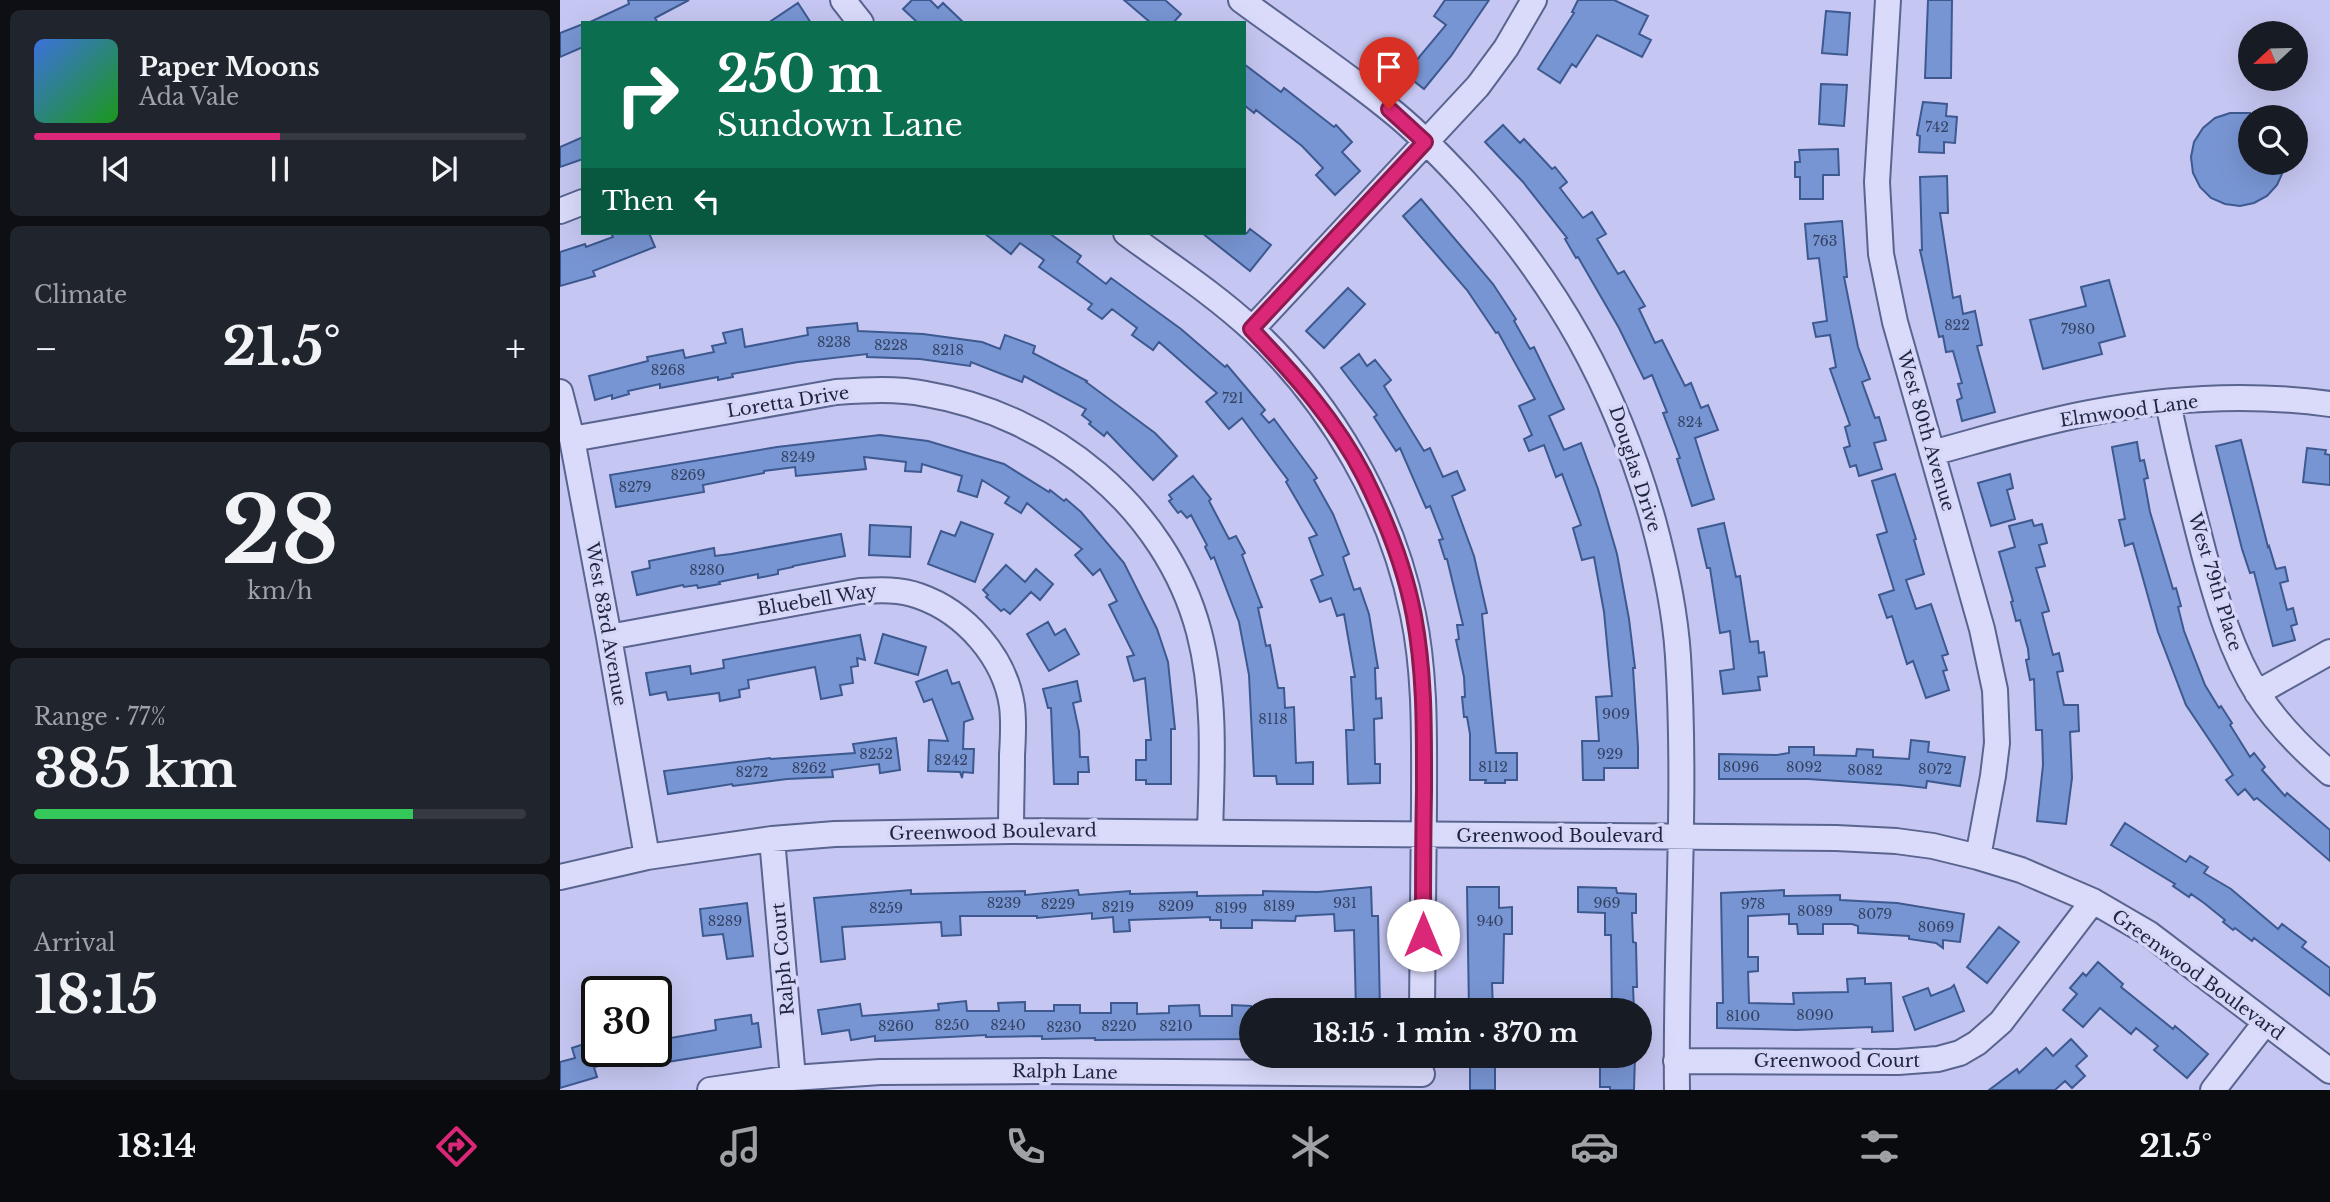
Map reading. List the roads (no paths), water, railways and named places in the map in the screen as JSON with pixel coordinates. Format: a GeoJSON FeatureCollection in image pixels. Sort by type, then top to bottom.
{"type":"FeatureCollection","features":[{"type":"Feature","properties":{"kind":"street"},"geometry":{"type":"LineString","coordinates":[[843,0],[859,21]]}},
{"type":"Feature","properties":{"kind":"street","name":"Douglas Drive"},"geometry":{"type":"LineString","coordinates":[[1241,0],[1389,109],[1486,205],[1558,301],[1601,376],[1635,461],[1663,558],[1678,652],[1680,837],[1676,1090]]}},
{"type":"Feature","properties":{"kind":"street"},"geometry":{"type":"LineString","coordinates":[[1251,329],[1478,86],[1494,66],[1534,0]]}},
{"type":"Feature","properties":{"kind":"street","name":"West 80th Avenue"},"geometry":{"type":"LineString","coordinates":[[1888,0],[1877,181],[1881,254],[1895,322],[1982,629],[1995,690],[1997,743],[1978,857]]}},
{"type":"Feature","properties":{"kind":"street"},"geometry":{"type":"LineString","coordinates":[[560,211],[581,203]]}},
{"type":"Feature","properties":{"kind":"street"},"geometry":{"type":"LineString","coordinates":[[1129,235],[1251,329],[1295,375],[1364,475],[1385,522],[1403,571],[1414,615],[1424,700],[1422,998]]}},
{"type":"Feature","properties":{"kind":"street","name":"Loretta Drive"},"geometry":{"type":"LineString","coordinates":[[572,439],[859,390],[924,393],[959,400],[1005,416],[1058,445],[1097,474],[1131,508],[1160,547],[1187,596],[1199,632],[1210,698],[1210,832]]}},
{"type":"Feature","properties":{"kind":"street","name":"West 83rd Avenue"},"geometry":{"type":"LineString","coordinates":[[560,392],[572,439],[610,637],[647,857]]}},
{"type":"Feature","properties":{"kind":"street","name":"Elmwood Lane"},"geometry":{"type":"LineString","coordinates":[[1932,453],[2090,413],[2168,402],[2239,398],[2330,404]]}},
{"type":"Feature","properties":{"kind":"street","name":"West 79th Place"},"geometry":{"type":"LineString","coordinates":[[2168,402],[2182,472],[2213,586],[2236,652],[2256,693],[2291,736],[2330,773]]}},
{"type":"Feature","properties":{"kind":"street","name":"Bluebell Way"},"geometry":{"type":"LineString","coordinates":[[610,637],[860,591],[901,591],[935,603],[953,614],[980,638],[996,660],[1009,691],[1013,726],[1011,831]]}},
{"type":"Feature","properties":{"kind":"street"},"geometry":{"type":"LineString","coordinates":[[2256,693],[2330,652]]}},
{"type":"Feature","properties":{"kind":"street","name":"Greenwood Boulevard"},"geometry":{"type":"LineString","coordinates":[[560,877],[647,857],[772,839],[835,834],[1210,832],[1836,838],[1896,841],[1933,846],[2021,870],[2093,901],[2148,933],[2330,1071]]}},
{"type":"Feature","properties":{"kind":"street","name":"Ralph Court"},"geometry":{"type":"LineString","coordinates":[[772,839],[793,1078]]}},
{"type":"Feature","properties":{"kind":"street","name":"Greenwood Court"},"geometry":{"type":"LineString","coordinates":[[1676,1061],[1898,1062],[1938,1059],[1959,1053],[1977,1043],[2001,1023],[2093,901]]}},
{"type":"Feature","properties":{"kind":"street"},"geometry":{"type":"LineString","coordinates":[[2213,1090],[2265,1023]]}},
{"type":"Feature","properties":{"kind":"street","name":"Ralph Lane"},"geometry":{"type":"LineString","coordinates":[[710,1090],[793,1078],[880,1072],[1042,1071],[1212,1082],[1422,1073]]}}]}
